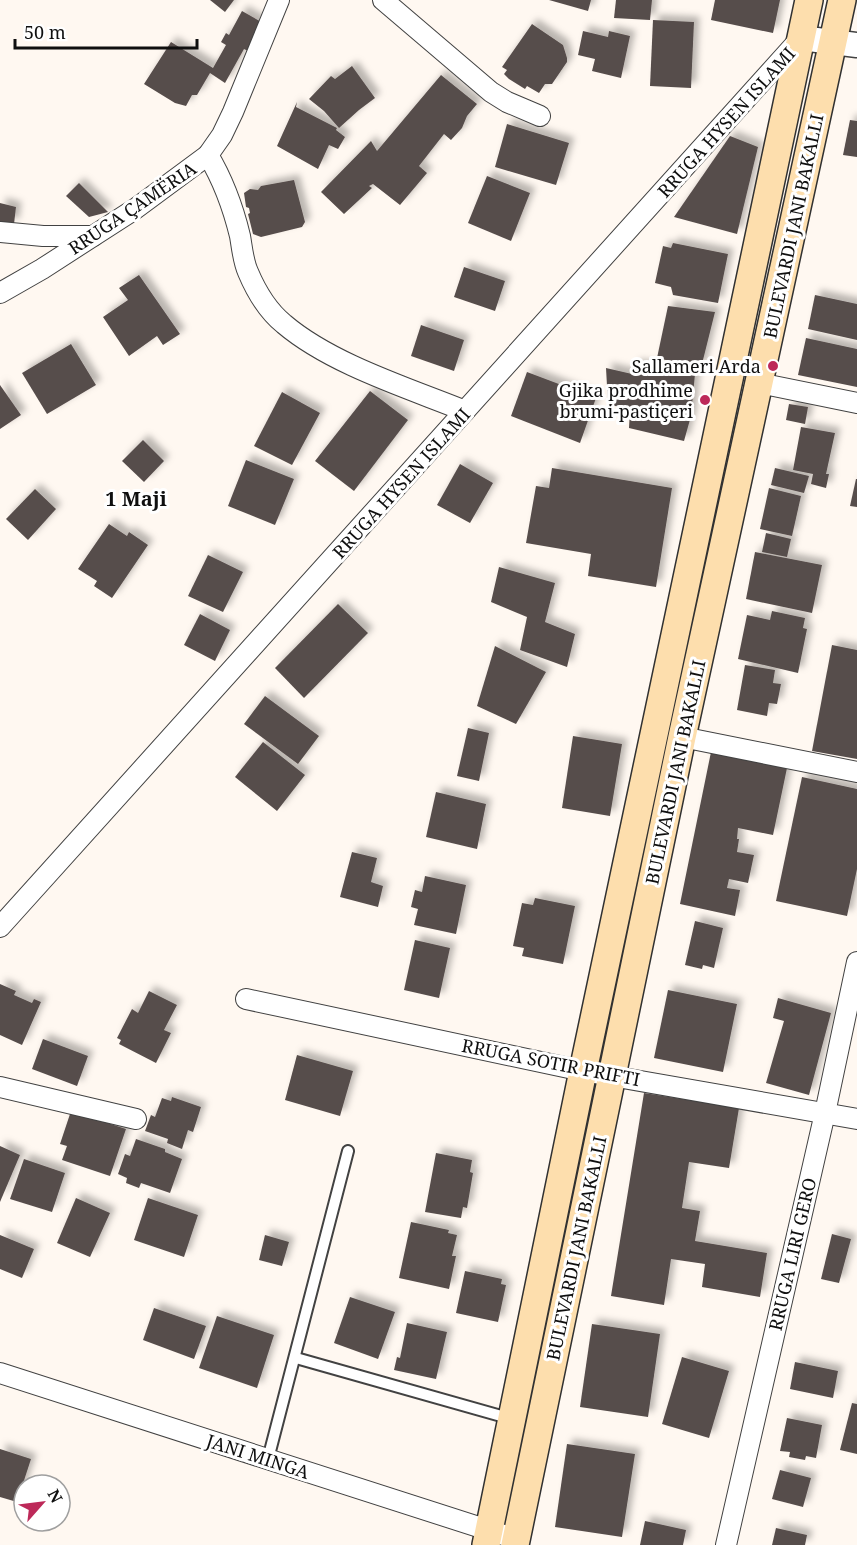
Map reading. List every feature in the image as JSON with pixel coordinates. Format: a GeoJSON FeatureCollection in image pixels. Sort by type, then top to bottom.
{"type":"FeatureCollection","features":[{"type":"Feature","properties":{"kind":"main road","name":"BULEVARDI JANI BAKALLI"},"geometry":{"type":"LineString","coordinates":[[488,1537],[583,1071],[809,0]]}},
{"type":"Feature","properties":{"kind":"main road","name":"BULEVARDI JANI BAKALLI"},"geometry":{"type":"LineString","coordinates":[[516,1542],[611,1075],[759,383],[845,43],[842,0]]}},
{"type":"Feature","properties":{"kind":"street","name":"RRUGA ÇAMËRIA"},"geometry":{"type":"LineString","coordinates":[[0,292],[93,237],[208,155],[229,120],[279,0]]}},
{"type":"Feature","properties":{"kind":"street"},"geometry":{"type":"LineString","coordinates":[[383,0],[491,92],[507,102],[540,116]]}},
{"type":"Feature","properties":{"kind":"street"},"geometry":{"type":"LineString","coordinates":[[801,38],[845,43]]}},
{"type":"Feature","properties":{"kind":"street","name":"RRUGA HYSEN ISLAMI"},"geometry":{"type":"LineString","coordinates":[[0,927],[801,38]]}},
{"type":"Feature","properties":{"kind":"street"},"geometry":{"type":"LineString","coordinates":[[208,155],[229,199],[247,270],[264,301],[282,323],[308,343],[340,360],[465,411]]}},
{"type":"Feature","properties":{"kind":"street"},"geometry":{"type":"LineString","coordinates":[[0,232],[93,237]]}},
{"type":"Feature","properties":{"kind":"street"},"geometry":{"type":"LineString","coordinates":[[759,383],[857,403]]}},
{"type":"Feature","properties":{"kind":"street"},"geometry":{"type":"LineString","coordinates":[[682,737],[857,772]]}},
{"type":"Feature","properties":{"kind":"street","name":"RRUGA LIRI GERO"},"geometry":{"type":"LineString","coordinates":[[726,1545],[857,963]]}},
{"type":"Feature","properties":{"kind":"street","name":"RRUGA SOTIR PRIFTI"},"geometry":{"type":"LineString","coordinates":[[246,999],[583,1071],[857,1119]]}},
{"type":"Feature","properties":{"kind":"street"},"geometry":{"type":"LineString","coordinates":[[0,1087],[136,1119]]}},
{"type":"Feature","properties":{"kind":"street","name":"JANI MINGA"},"geometry":{"type":"LineString","coordinates":[[0,1373],[268,1459],[488,1537],[516,1542]]}},
{"type":"Feature","properties":{"kind":"lane"},"geometry":{"type":"LineString","coordinates":[[268,1459],[348,1150]]}},
{"type":"Feature","properties":{"kind":"lane"},"geometry":{"type":"LineString","coordinates":[[296,1358],[512,1419]]}},
{"type":"Feature","properties":{"kind":"building"},"geometry":{"type":"Polygon","coordinates":[[[210,0],[234,0],[225,12],[210,0]]]}},
{"type":"Feature","properties":{"kind":"building"},"geometry":{"type":"Polygon","coordinates":[[[549,0],[591,0],[588,11],[549,0]]]}},
{"type":"Feature","properties":{"kind":"building"},"geometry":{"type":"Polygon","coordinates":[[[616,0],[652,0],[650,20],[614,18],[616,0]]]}},
{"type":"Feature","properties":{"kind":"building"},"geometry":{"type":"Polygon","coordinates":[[[715,0],[780,0],[773,33],[711,20],[715,0]]]}},
{"type":"Feature","properties":{"kind":"building"},"geometry":{"type":"Polygon","coordinates":[[[242,11],[263,23],[248,51],[244,49],[225,83],[210,73],[197,95],[192,95],[186,106],[175,103],[144,84],[171,42],[213,68],[226,45],[221,42],[226,33],[229,35],[242,11]]]}},
{"type":"Feature","properties":{"kind":"building"},"geometry":{"type":"Polygon","coordinates":[[[653,20],[694,22],[691,88],[650,86],[653,20]]]}},
{"type":"Feature","properties":{"kind":"building"},"geometry":{"type":"Polygon","coordinates":[[[532,24],[563,45],[567,58],[567,62],[552,84],[545,84],[539,93],[527,86],[525,89],[509,79],[504,74],[507,70],[502,67],[532,24]]]}},
{"type":"Feature","properties":{"kind":"building"},"geometry":{"type":"Polygon","coordinates":[[[583,31],[608,37],[609,31],[630,36],[621,78],[592,71],[595,59],[578,55],[583,31]]]}},
{"type":"Feature","properties":{"kind":"building"},"geometry":{"type":"Polygon","coordinates":[[[352,66],[375,98],[339,128],[309,99],[331,76],[335,79],[352,66]]]}},
{"type":"Feature","properties":{"kind":"building"},"geometry":{"type":"Polygon","coordinates":[[[441,75],[477,104],[467,116],[462,128],[451,140],[444,134],[419,166],[427,173],[400,205],[373,184],[369,186],[372,188],[344,214],[321,192],[371,141],[377,151],[441,75]]]}},
{"type":"Feature","properties":{"kind":"building"},"geometry":{"type":"Polygon","coordinates":[[[297,102],[296,107],[337,128],[336,130],[345,137],[338,149],[329,145],[318,169],[277,146],[297,102]]]}},
{"type":"Feature","properties":{"kind":"building"},"geometry":{"type":"Polygon","coordinates":[[[850,120],[857,121],[857,157],[843,155],[850,120]]]}},
{"type":"Feature","properties":{"kind":"building"},"geometry":{"type":"Polygon","coordinates":[[[507,124],[569,143],[556,185],[495,167],[507,124]]]}},
{"type":"Feature","properties":{"kind":"building"},"geometry":{"type":"Polygon","coordinates":[[[730,136],[758,147],[737,234],[674,217],[730,136]]]}},
{"type":"Feature","properties":{"kind":"building"},"geometry":{"type":"Polygon","coordinates":[[[487,176],[530,193],[511,241],[468,223],[487,176]]]}},
{"type":"Feature","properties":{"kind":"building"},"geometry":{"type":"Polygon","coordinates":[[[294,180],[305,222],[302,227],[261,237],[253,234],[244,193],[250,189],[258,190],[261,186],[294,180]]]}},
{"type":"Feature","properties":{"kind":"building"},"geometry":{"type":"Polygon","coordinates":[[[79,183],[108,212],[89,217],[66,196],[79,183]]]}},
{"type":"Feature","properties":{"kind":"building"},"geometry":{"type":"Polygon","coordinates":[[[0,203],[16,207],[14,224],[0,222],[0,203]]]}},
{"type":"Feature","properties":{"kind":"building"},"geometry":{"type":"Polygon","coordinates":[[[673,243],[728,254],[718,303],[673,295],[671,287],[655,283],[663,246],[671,248],[673,243]]]}},
{"type":"Feature","properties":{"kind":"building"},"geometry":{"type":"Polygon","coordinates":[[[464,267],[505,281],[495,311],[454,297],[464,267]]]}},
{"type":"Feature","properties":{"kind":"building"},"geometry":{"type":"Polygon","coordinates":[[[139,275],[180,334],[163,345],[157,336],[129,356],[103,317],[128,300],[119,288],[139,275]]]}},
{"type":"Feature","properties":{"kind":"building"},"geometry":{"type":"Polygon","coordinates":[[[815,295],[857,304],[857,340],[808,329],[815,295]]]}},
{"type":"Feature","properties":{"kind":"building"},"geometry":{"type":"Polygon","coordinates":[[[668,306],[715,312],[701,368],[657,358],[668,306]]]}},
{"type":"Feature","properties":{"kind":"building"},"geometry":{"type":"Polygon","coordinates":[[[421,325],[464,340],[454,371],[411,356],[421,325]]]}},
{"type":"Feature","properties":{"kind":"building"},"geometry":{"type":"Polygon","coordinates":[[[806,338],[857,349],[857,387],[798,375],[806,338]]]}},
{"type":"Feature","properties":{"kind":"building"},"geometry":{"type":"Polygon","coordinates":[[[71,344],[96,385],[47,414],[22,373],[71,344]]]}},
{"type":"Feature","properties":{"kind":"building"},"geometry":{"type":"Polygon","coordinates":[[[635,364],[695,374],[691,416],[684,441],[629,428],[630,410],[608,404],[606,368],[632,374],[635,364]]]}},
{"type":"Feature","properties":{"kind":"building"},"geometry":{"type":"Polygon","coordinates":[[[527,372],[596,398],[580,443],[511,416],[527,372]]]}},
{"type":"Feature","properties":{"kind":"building"},"geometry":{"type":"Polygon","coordinates":[[[0,385],[21,415],[0,429],[0,385]]]}},
{"type":"Feature","properties":{"kind":"building"},"geometry":{"type":"Polygon","coordinates":[[[370,391],[408,420],[354,491],[315,461],[370,391]]]}},
{"type":"Feature","properties":{"kind":"building"},"geometry":{"type":"Polygon","coordinates":[[[282,392],[320,413],[292,465],[254,446],[282,392]]]}},
{"type":"Feature","properties":{"kind":"building"},"geometry":{"type":"Polygon","coordinates":[[[789,404],[808,407],[805,424],[786,420],[789,404]]]}},
{"type":"Feature","properties":{"kind":"building"},"geometry":{"type":"Polygon","coordinates":[[[801,427],[835,433],[826,474],[829,474],[826,488],[811,484],[813,474],[793,470],[801,427]]]}},
{"type":"Feature","properties":{"kind":"building"},"geometry":{"type":"Polygon","coordinates":[[[143,440],[164,461],[144,482],[122,461],[143,440]]]}},
{"type":"Feature","properties":{"kind":"building"},"geometry":{"type":"Polygon","coordinates":[[[246,460],[294,479],[275,525],[228,506],[246,460]]]}},
{"type":"Feature","properties":{"kind":"building"},"geometry":{"type":"Polygon","coordinates":[[[460,464],[493,483],[470,523],[437,505],[460,464]]]}},
{"type":"Feature","properties":{"kind":"building"},"geometry":{"type":"Polygon","coordinates":[[[552,468],[672,488],[656,587],[588,576],[591,554],[526,543],[536,486],[549,488],[552,468]]]}},
{"type":"Feature","properties":{"kind":"building"},"geometry":{"type":"Polygon","coordinates":[[[775,468],[809,476],[804,493],[771,485],[775,468]]]}},
{"type":"Feature","properties":{"kind":"building"},"geometry":{"type":"Polygon","coordinates":[[[857,479],[857,507],[850,506],[857,479]]]}},
{"type":"Feature","properties":{"kind":"building"},"geometry":{"type":"Polygon","coordinates":[[[769,488],[801,496],[792,536],[760,529],[769,488]]]}},
{"type":"Feature","properties":{"kind":"building"},"geometry":{"type":"Polygon","coordinates":[[[35,489],[56,509],[28,540],[6,519],[35,489]]]}},
{"type":"Feature","properties":{"kind":"building"},"geometry":{"type":"Polygon","coordinates":[[[109,524],[127,536],[129,532],[148,545],[112,598],[94,586],[97,581],[78,569],[109,524]]]}},
{"type":"Feature","properties":{"kind":"building"},"geometry":{"type":"Polygon","coordinates":[[[766,533],[791,539],[787,557],[762,552],[766,533]]]}},
{"type":"Feature","properties":{"kind":"building"},"geometry":{"type":"Polygon","coordinates":[[[755,552],[822,565],[812,613],[746,599],[755,552]]]}},
{"type":"Feature","properties":{"kind":"building"},"geometry":{"type":"Polygon","coordinates":[[[208,555],[243,572],[223,612],[188,596],[208,555]]]}},
{"type":"Feature","properties":{"kind":"building"},"geometry":{"type":"Polygon","coordinates":[[[499,567],[555,583],[545,622],[575,634],[567,667],[520,650],[527,617],[491,602],[499,567]]]}},
{"type":"Feature","properties":{"kind":"building"},"geometry":{"type":"Polygon","coordinates":[[[338,604],[368,633],[304,698],[275,668],[338,604]]]}},
{"type":"Feature","properties":{"kind":"building"},"geometry":{"type":"Polygon","coordinates":[[[772,611],[805,618],[803,628],[807,629],[798,673],[738,659],[747,615],[770,620],[772,611]]]}},
{"type":"Feature","properties":{"kind":"building"},"geometry":{"type":"Polygon","coordinates":[[[200,614],[230,630],[215,661],[184,645],[200,614]]]}},
{"type":"Feature","properties":{"kind":"building"},"geometry":{"type":"Polygon","coordinates":[[[832,645],[857,650],[857,759],[812,751],[832,645]]]}},
{"type":"Feature","properties":{"kind":"building"},"geometry":{"type":"Polygon","coordinates":[[[495,646],[546,672],[516,724],[477,706],[495,646]]]}},
{"type":"Feature","properties":{"kind":"building"},"geometry":{"type":"Polygon","coordinates":[[[745,665],[775,670],[773,683],[781,684],[777,704],[769,703],[767,716],[737,710],[745,665]]]}},
{"type":"Feature","properties":{"kind":"building"},"geometry":{"type":"Polygon","coordinates":[[[265,696],[319,736],[298,764],[244,724],[265,696]]]}},
{"type":"Feature","properties":{"kind":"building"},"geometry":{"type":"Polygon","coordinates":[[[468,728],[489,733],[479,781],[457,776],[468,728]]]}},
{"type":"Feature","properties":{"kind":"building"},"geometry":{"type":"Polygon","coordinates":[[[573,736],[622,744],[610,816],[562,808],[573,736]]]}},
{"type":"Feature","properties":{"kind":"building"},"geometry":{"type":"Polygon","coordinates":[[[263,742],[305,775],[277,811],[235,777],[263,742]]]}},
{"type":"Feature","properties":{"kind":"building"},"geometry":{"type":"Polygon","coordinates":[[[711,752],[787,768],[773,835],[738,828],[737,852],[754,855],[748,883],[729,879],[727,888],[740,890],[735,916],[680,904],[711,752]]]}},
{"type":"Feature","properties":{"kind":"building"},"geometry":{"type":"Polygon","coordinates":[[[802,777],[857,789],[857,869],[847,916],[776,901],[802,777]]]}},
{"type":"Feature","properties":{"kind":"building"},"geometry":{"type":"Polygon","coordinates":[[[436,792],[486,804],[477,849],[426,837],[436,792]]]}},
{"type":"Feature","properties":{"kind":"building"},"geometry":{"type":"Polygon","coordinates":[[[352,852],[377,858],[371,882],[383,886],[378,907],[340,897],[352,852]]]}},
{"type":"Feature","properties":{"kind":"building"},"geometry":{"type":"Polygon","coordinates":[[[425,876],[466,885],[456,934],[414,925],[418,909],[411,907],[415,890],[422,892],[425,876]]]}},
{"type":"Feature","properties":{"kind":"building"},"geometry":{"type":"Polygon","coordinates":[[[535,898],[575,906],[563,964],[522,956],[524,948],[513,946],[522,903],[533,905],[535,898]]]}},
{"type":"Feature","properties":{"kind":"building"},"geometry":{"type":"Polygon","coordinates":[[[695,921],[723,928],[714,968],[703,965],[702,969],[685,965],[695,921]]]}},
{"type":"Feature","properties":{"kind":"building"},"geometry":{"type":"Polygon","coordinates":[[[415,940],[450,948],[439,998],[404,990],[415,940]]]}},
{"type":"Feature","properties":{"kind":"building"},"geometry":{"type":"Polygon","coordinates":[[[0,984],[16,991],[14,995],[32,1003],[34,999],[41,1002],[22,1045],[0,1035],[0,984]]]}},
{"type":"Feature","properties":{"kind":"building"},"geometry":{"type":"Polygon","coordinates":[[[668,990],[737,1004],[723,1072],[654,1058],[668,990]]]}},
{"type":"Feature","properties":{"kind":"building"},"geometry":{"type":"Polygon","coordinates":[[[149,991],[177,1005],[164,1030],[171,1033],[156,1063],[119,1044],[121,1040],[117,1038],[132,1009],[138,1013],[149,991]]]}},
{"type":"Feature","properties":{"kind":"building"},"geometry":{"type":"Polygon","coordinates":[[[778,998],[831,1013],[809,1095],[766,1083],[784,1021],[773,1018],[778,998]]]}},
{"type":"Feature","properties":{"kind":"building"},"geometry":{"type":"Polygon","coordinates":[[[43,1039],[88,1056],[77,1086],[32,1069],[43,1039]]]}},
{"type":"Feature","properties":{"kind":"building"},"geometry":{"type":"Polygon","coordinates":[[[297,1055],[353,1071],[340,1116],[285,1100],[297,1055]]]}},
{"type":"Feature","properties":{"kind":"building"},"geometry":{"type":"Polygon","coordinates":[[[644,1093],[739,1108],[729,1168],[689,1162],[682,1208],[700,1211],[695,1241],[767,1253],[760,1297],[702,1287],[705,1264],[671,1259],[664,1305],[611,1296],[644,1093]]]}},
{"type":"Feature","properties":{"kind":"building"},"geometry":{"type":"Polygon","coordinates":[[[172,1097],[201,1107],[193,1132],[188,1130],[182,1149],[167,1143],[168,1139],[145,1131],[151,1115],[155,1117],[162,1098],[171,1101],[172,1097]]]}},
{"type":"Feature","properties":{"kind":"building"},"geometry":{"type":"Polygon","coordinates":[[[71,1111],[126,1129],[110,1176],[62,1160],[67,1146],[60,1144],[71,1111]]]}},
{"type":"Feature","properties":{"kind":"building"},"geometry":{"type":"Polygon","coordinates":[[[136,1139],[165,1149],[165,1152],[182,1159],[170,1193],[141,1183],[139,1188],[126,1183],[127,1178],[118,1174],[125,1154],[130,1156],[136,1139]]]}},
{"type":"Feature","properties":{"kind":"building"},"geometry":{"type":"Polygon","coordinates":[[[0,1146],[20,1155],[0,1202],[0,1146]]]}},
{"type":"Feature","properties":{"kind":"building"},"geometry":{"type":"Polygon","coordinates":[[[436,1153],[472,1160],[470,1172],[473,1173],[467,1208],[463,1207],[461,1218],[425,1212],[436,1153]]]}},
{"type":"Feature","properties":{"kind":"building"},"geometry":{"type":"Polygon","coordinates":[[[24,1159],[65,1173],[52,1212],[10,1199],[24,1159]]]}},
{"type":"Feature","properties":{"kind":"building"},"geometry":{"type":"Polygon","coordinates":[[[76,1198],[110,1213],[90,1257],[57,1243],[76,1198]]]}},
{"type":"Feature","properties":{"kind":"building"},"geometry":{"type":"Polygon","coordinates":[[[148,1198],[198,1215],[184,1257],[134,1240],[148,1198]]]}},
{"type":"Feature","properties":{"kind":"building"},"geometry":{"type":"Polygon","coordinates":[[[411,1222],[449,1230],[448,1233],[457,1235],[452,1256],[456,1256],[449,1289],[399,1278],[411,1222]]]}},
{"type":"Feature","properties":{"kind":"building"},"geometry":{"type":"Polygon","coordinates":[[[832,1234],[851,1239],[839,1283],[821,1279],[832,1234]]]}},
{"type":"Feature","properties":{"kind":"building"},"geometry":{"type":"Polygon","coordinates":[[[0,1235],[34,1249],[22,1278],[0,1269],[0,1235]]]}},
{"type":"Feature","properties":{"kind":"building"},"geometry":{"type":"Polygon","coordinates":[[[265,1235],[289,1242],[282,1266],[259,1260],[265,1235]]]}},
{"type":"Feature","properties":{"kind":"building"},"geometry":{"type":"Polygon","coordinates":[[[465,1271],[502,1279],[501,1284],[506,1285],[498,1322],[456,1313],[465,1271]]]}},
{"type":"Feature","properties":{"kind":"building"},"geometry":{"type":"Polygon","coordinates":[[[350,1297],[395,1312],[378,1359],[334,1343],[350,1297]]]}},
{"type":"Feature","properties":{"kind":"building"},"geometry":{"type":"Polygon","coordinates":[[[154,1308],[206,1326],[194,1359],[143,1340],[154,1308]]]}},
{"type":"Feature","properties":{"kind":"building"},"geometry":{"type":"Polygon","coordinates":[[[217,1316],[274,1335],[257,1388],[199,1368],[217,1316]]]}},
{"type":"Feature","properties":{"kind":"building"},"geometry":{"type":"Polygon","coordinates":[[[407,1323],[447,1332],[436,1379],[394,1370],[397,1357],[400,1358],[407,1323]]]}},
{"type":"Feature","properties":{"kind":"building"},"geometry":{"type":"Polygon","coordinates":[[[592,1324],[660,1334],[648,1417],[580,1407],[592,1324]]]}},
{"type":"Feature","properties":{"kind":"building"},"geometry":{"type":"Polygon","coordinates":[[[682,1357],[729,1371],[709,1438],[662,1424],[682,1357]]]}},
{"type":"Feature","properties":{"kind":"building"},"geometry":{"type":"Polygon","coordinates":[[[795,1362],[838,1371],[833,1398],[790,1389],[795,1362]]]}},
{"type":"Feature","properties":{"kind":"building"},"geometry":{"type":"Polygon","coordinates":[[[852,1403],[857,1404],[857,1454],[840,1450],[852,1403]]]}},
{"type":"Feature","properties":{"kind":"building"},"geometry":{"type":"Polygon","coordinates":[[[787,1418],[822,1425],[816,1458],[806,1456],[805,1460],[789,1457],[790,1452],[780,1451],[787,1418]]]}},
{"type":"Feature","properties":{"kind":"building"},"geometry":{"type":"Polygon","coordinates":[[[567,1444],[635,1454],[622,1537],[555,1527],[567,1444]]]}},
{"type":"Feature","properties":{"kind":"building"},"geometry":{"type":"Polygon","coordinates":[[[0,1449],[31,1459],[26,1473],[12,1473],[12,1501],[0,1497],[0,1449]]]}},
{"type":"Feature","properties":{"kind":"building"},"geometry":{"type":"Polygon","coordinates":[[[780,1470],[811,1478],[803,1507],[772,1499],[780,1470]]]}},
{"type":"Feature","properties":{"kind":"building"},"geometry":{"type":"Polygon","coordinates":[[[645,1521],[686,1530],[683,1545],[640,1545],[645,1521]]]}},
{"type":"Feature","properties":{"kind":"building"},"geometry":{"type":"Polygon","coordinates":[[[776,1528],[807,1535],[805,1545],[772,1545],[776,1528]]]}},
{"type":"Feature","properties":{"kind":"place","name":"Sallameri Arda"},"geometry":{"type":"Point","coordinates":[773,366]}},
{"type":"Feature","properties":{"kind":"place","name":"Gjika prodhime brumi-pastiçeri"},"geometry":{"type":"Point","coordinates":[705,400]}},
{"type":"Feature","properties":{"kind":"district","name":"1 Maji"},"geometry":{"type":"Point","coordinates":[136,498]}}]}
